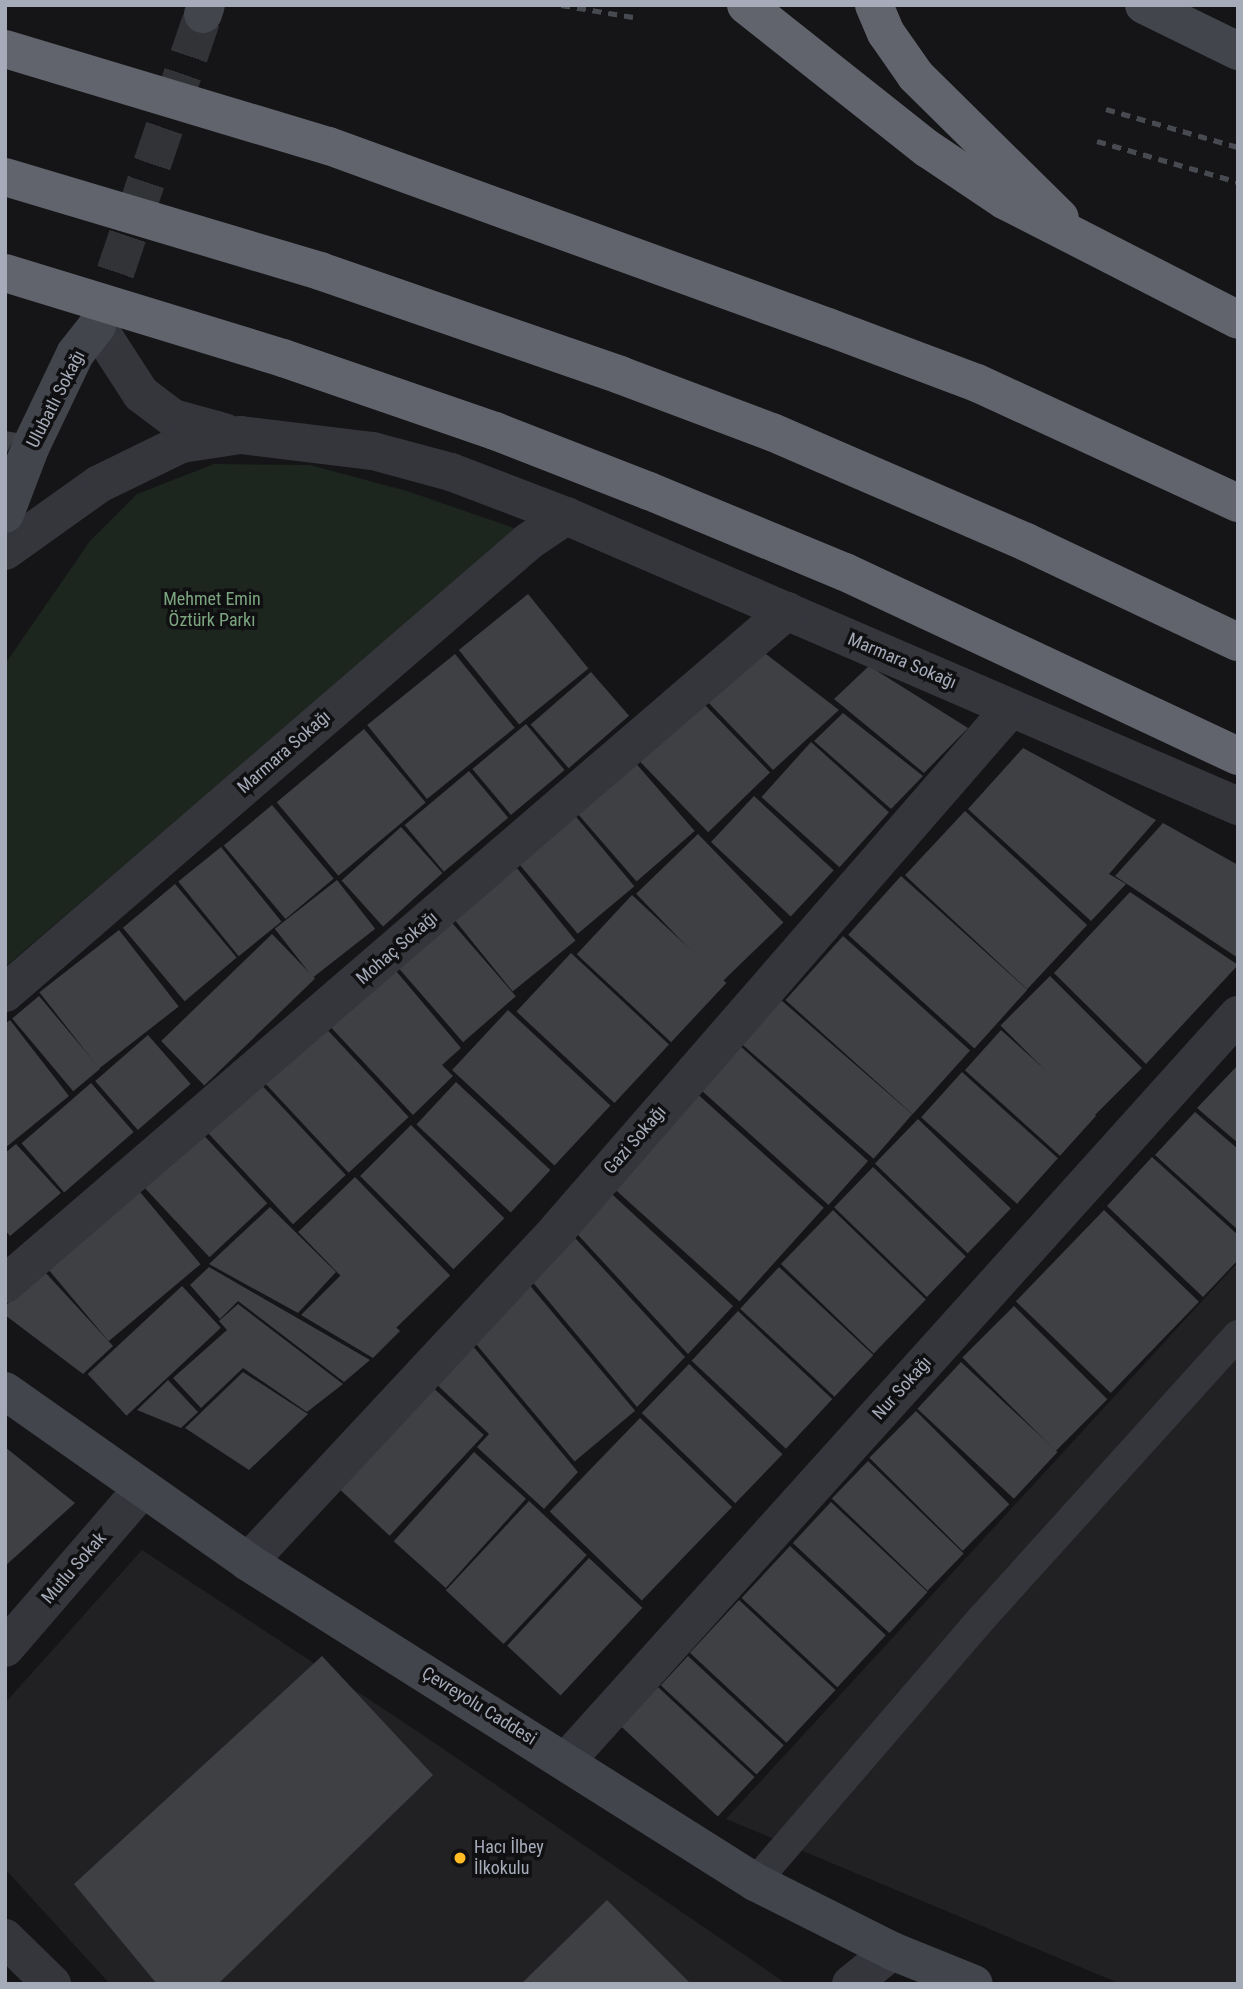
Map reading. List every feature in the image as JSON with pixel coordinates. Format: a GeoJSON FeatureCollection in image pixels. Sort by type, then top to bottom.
{"type":"FeatureCollection","features":[{"type":"Feature","properties":{"kind":"highway"},"geometry":{"type":"LineString","coordinates":[[746,5],[928,149],[1003,200],[1088,247],[1238,320]]}},
{"type":"Feature","properties":{"kind":"highway"},"geometry":{"type":"LineString","coordinates":[[874,5],[886,33],[916,76],[1088,247]]}},
{"type":"Feature","properties":{"kind":"highway"},"geometry":{"type":"LineString","coordinates":[[5,49],[329,146],[828,327],[977,383],[1238,503]]}},
{"type":"Feature","properties":{"kind":"highway"},"geometry":{"type":"LineString","coordinates":[[5,177],[333,275],[633,380],[772,432],[1026,542],[1238,642]]}},
{"type":"Feature","properties":{"kind":"highway"},"geometry":{"type":"LineString","coordinates":[[5,273],[283,358],[636,486],[845,572],[1238,755]]}},
{"type":"Feature","properties":{"kind":"main road"},"geometry":{"type":"LineString","coordinates":[[1144,5],[1222,43]]}},
{"type":"Feature","properties":{"kind":"main road"},"geometry":{"type":"LineString","coordinates":[[1167,5],[1222,43]]}},
{"type":"Feature","properties":{"kind":"main road","name":"Ulubatlı Sokağı"},"geometry":{"type":"LineString","coordinates":[[5,514],[31,446],[75,354],[97,326]]}},
{"type":"Feature","properties":{"kind":"main road","name":"Çevreyolu Caddesi"},"geometry":{"type":"LineString","coordinates":[[5,1391],[248,1562],[755,1882],[892,1951],[974,1984]]}},
{"type":"Feature","properties":{"kind":"street"},"geometry":{"type":"LineString","coordinates":[[97,326],[141,394],[173,418],[240,435]]}},
{"type":"Feature","properties":{"kind":"street","name":"Marmara Sokağı"},"geometry":{"type":"LineString","coordinates":[[5,551],[99,484],[181,444],[240,435],[373,451],[451,472],[566,516],[1238,806]]}},
{"type":"Feature","properties":{"kind":"street","name":"Marmara Sokağı"},"geometry":{"type":"LineString","coordinates":[[5,993],[528,541],[566,516]]}},
{"type":"Feature","properties":{"kind":"street","name":"Mohaç Sokağı"},"geometry":{"type":"LineString","coordinates":[[5,1284],[787,611]]}},
{"type":"Feature","properties":{"kind":"street","name":"Gazi Sokağı"},"geometry":{"type":"LineString","coordinates":[[248,1562],[559,1228],[1011,708]]}},
{"type":"Feature","properties":{"kind":"street","name":"Nur Sokağı"},"geometry":{"type":"LineString","coordinates":[[566,1761],[1238,1015]]}},
{"type":"Feature","properties":{"kind":"street","name":"Mutlu Sokak"},"geometry":{"type":"LineString","coordinates":[[5,1648],[143,1488]]}},
{"type":"Feature","properties":{"kind":"street"},"geometry":{"type":"LineString","coordinates":[[5,1938],[52,1984]]}},
{"type":"Feature","properties":{"kind":"street"},"geometry":{"type":"LineString","coordinates":[[851,1984],[892,1951]]}},
{"type":"Feature","properties":{"kind":"lane"},"geometry":{"type":"LineString","coordinates":[[755,1882],[984,1617],[1238,1335]]}},
{"type":"Feature","properties":{"kind":"shaded area"},"geometry":{"type":"Polygon","coordinates":[[[1238,1262],[1238,1984],[1121,1984],[726,1819],[1238,1262]]]}},
{"type":"Feature","properties":{"kind":"shaded area"},"geometry":{"type":"Polygon","coordinates":[[[142,1550],[420,1733],[787,1984],[110,1984],[5,1869],[5,1703],[142,1550]]]}},
{"type":"Feature","properties":{"kind":"green space","name":"Mehmet Emin Öztürk Parkı"},"geometry":{"type":"Polygon","coordinates":[[[214,464],[310,465],[407,491],[517,529],[5,967],[5,664],[90,541],[137,494],[214,464]]]}},
{"type":"Feature","properties":{"kind":"building"},"geometry":{"type":"Polygon","coordinates":[[[5,431],[17,433],[5,456],[5,431]]]}},
{"type":"Feature","properties":{"kind":"building"},"geometry":{"type":"Polygon","coordinates":[[[528,594],[588,669],[519,725],[459,650],[528,594]]]}},
{"type":"Feature","properties":{"kind":"building"},"geometry":{"type":"Polygon","coordinates":[[[762,651],[839,710],[773,770],[705,699],[762,651]]]}},
{"type":"Feature","properties":{"kind":"building"},"geometry":{"type":"Polygon","coordinates":[[[455,654],[515,728],[427,799],[367,725],[455,654]]]}},
{"type":"Feature","properties":{"kind":"building"},"geometry":{"type":"Polygon","coordinates":[[[869,666],[968,728],[924,773],[834,699],[869,666]]]}},
{"type":"Feature","properties":{"kind":"building"},"geometry":{"type":"Polygon","coordinates":[[[591,672],[629,716],[569,768],[531,724],[591,672]]]}},
{"type":"Feature","properties":{"kind":"building"},"geometry":{"type":"Polygon","coordinates":[[[702,702],[770,772],[708,832],[640,762],[702,702]]]}},
{"type":"Feature","properties":{"kind":"building"},"geometry":{"type":"Polygon","coordinates":[[[843,713],[923,776],[891,809],[814,741],[843,713]]]}},
{"type":"Feature","properties":{"kind":"building"},"geometry":{"type":"Polygon","coordinates":[[[526,724],[565,770],[511,815],[472,769],[526,724]]]}},
{"type":"Feature","properties":{"kind":"building"},"geometry":{"type":"Polygon","coordinates":[[[364,729],[426,803],[338,876],[277,802],[364,729]]]}},
{"type":"Feature","properties":{"kind":"building"},"geometry":{"type":"Polygon","coordinates":[[[811,742],[889,812],[840,867],[761,797],[811,742]]]}},
{"type":"Feature","properties":{"kind":"building"},"geometry":{"type":"Polygon","coordinates":[[[1023,748],[1156,820],[1109,874],[1126,884],[1091,921],[968,809],[1023,748]]]}},
{"type":"Feature","properties":{"kind":"building"},"geometry":{"type":"Polygon","coordinates":[[[633,760],[695,831],[637,881],[575,811],[633,760]]]}},
{"type":"Feature","properties":{"kind":"building"},"geometry":{"type":"Polygon","coordinates":[[[469,771],[508,818],[444,872],[405,825],[469,771]]]}},
{"type":"Feature","properties":{"kind":"building"},"geometry":{"type":"Polygon","coordinates":[[[754,796],[834,870],[791,916],[711,842],[754,796]]]}},
{"type":"Feature","properties":{"kind":"building"},"geometry":{"type":"Polygon","coordinates":[[[272,805],[334,879],[285,919],[224,845],[272,805]]]}},
{"type":"Feature","properties":{"kind":"building"},"geometry":{"type":"Polygon","coordinates":[[[965,811],[1087,925],[1027,989],[905,875],[965,811]]]}},
{"type":"Feature","properties":{"kind":"building"},"geometry":{"type":"Polygon","coordinates":[[[572,812],[634,886],[578,934],[515,860],[572,812]]]}},
{"type":"Feature","properties":{"kind":"building"},"geometry":{"type":"Polygon","coordinates":[[[1163,823],[1238,865],[1238,958],[1115,876],[1163,823]]]}},
{"type":"Feature","properties":{"kind":"building"},"geometry":{"type":"Polygon","coordinates":[[[401,827],[442,873],[383,927],[342,881],[401,827]]]}},
{"type":"Feature","properties":{"kind":"building"},"geometry":{"type":"Polygon","coordinates":[[[698,834],[783,922],[722,982],[636,894],[698,834]]]}},
{"type":"Feature","properties":{"kind":"building"},"geometry":{"type":"Polygon","coordinates":[[[221,847],[281,922],[239,956],[178,882],[221,847]]]}},
{"type":"Feature","properties":{"kind":"building"},"geometry":{"type":"Polygon","coordinates":[[[512,862],[576,940],[513,991],[449,913],[512,862]]]}},
{"type":"Feature","properties":{"kind":"building"},"geometry":{"type":"Polygon","coordinates":[[[901,876],[1027,990],[974,1048],[848,935],[901,876]]]}},
{"type":"Feature","properties":{"kind":"building"},"geometry":{"type":"Polygon","coordinates":[[[337,880],[375,929],[313,977],[275,929],[337,880]]]}},
{"type":"Feature","properties":{"kind":"building"},"geometry":{"type":"Polygon","coordinates":[[[175,884],[237,958],[185,1001],[123,928],[175,884]]]}},
{"type":"Feature","properties":{"kind":"building"},"geometry":{"type":"Polygon","coordinates":[[[1130,892],[1238,965],[1146,1064],[1054,973],[1130,892]]]}},
{"type":"Feature","properties":{"kind":"building"},"geometry":{"type":"Polygon","coordinates":[[[632,895],[726,983],[671,1042],[577,954],[632,895]]]}},
{"type":"Feature","properties":{"kind":"building"},"geometry":{"type":"Polygon","coordinates":[[[447,917],[516,996],[463,1042],[394,963],[447,917]]]}},
{"type":"Feature","properties":{"kind":"building"},"geometry":{"type":"Polygon","coordinates":[[[119,930],[179,1006],[99,1069],[39,992],[119,930]]]}},
{"type":"Feature","properties":{"kind":"building"},"geometry":{"type":"Polygon","coordinates":[[[272,934],[315,979],[204,1086],[161,1041],[272,934]]]}},
{"type":"Feature","properties":{"kind":"building"},"geometry":{"type":"Polygon","coordinates":[[[843,936],[970,1050],[913,1114],[785,1000],[843,936]]]}},
{"type":"Feature","properties":{"kind":"building"},"geometry":{"type":"Polygon","coordinates":[[[571,953],[669,1044],[614,1103],[516,1012],[571,953]]]}},
{"type":"Feature","properties":{"kind":"building"},"geometry":{"type":"Polygon","coordinates":[[[391,965],[461,1048],[442,1065],[453,1076],[413,1115],[325,1021],[391,965]]]}},
{"type":"Feature","properties":{"kind":"building"},"geometry":{"type":"Polygon","coordinates":[[[1050,976],[1142,1068],[1092,1117],[1001,1025],[1050,976]]]}},
{"type":"Feature","properties":{"kind":"building"},"geometry":{"type":"Polygon","coordinates":[[[39,996],[100,1069],[73,1091],[12,1018],[39,996]]]}},
{"type":"Feature","properties":{"kind":"building"},"geometry":{"type":"Polygon","coordinates":[[[781,1000],[912,1114],[874,1159],[742,1045],[781,1000]]]}},
{"type":"Feature","properties":{"kind":"building"},"geometry":{"type":"Polygon","coordinates":[[[508,1010],[610,1105],[554,1165],[452,1070],[508,1010]]]}},
{"type":"Feature","properties":{"kind":"building"},"geometry":{"type":"Polygon","coordinates":[[[10,1020],[69,1096],[5,1148],[5,1024],[10,1020]]]}},
{"type":"Feature","properties":{"kind":"building"},"geometry":{"type":"Polygon","coordinates":[[[322,1024],[409,1117],[349,1173],[262,1080],[322,1024]]]}},
{"type":"Feature","properties":{"kind":"building"},"geometry":{"type":"Polygon","coordinates":[[[1001,1030],[1096,1116],[1060,1156],[965,1070],[1001,1030]]]}},
{"type":"Feature","properties":{"kind":"building"},"geometry":{"type":"Polygon","coordinates":[[[148,1035],[191,1084],[138,1130],[95,1081],[148,1035]]]}},
{"type":"Feature","properties":{"kind":"building"},"geometry":{"type":"Polygon","coordinates":[[[738,1044],[868,1161],[829,1205],[699,1088],[738,1044]]]}},
{"type":"Feature","properties":{"kind":"building"},"geometry":{"type":"Polygon","coordinates":[[[1238,1065],[1238,1143],[1197,1108],[1238,1065]]]}},
{"type":"Feature","properties":{"kind":"building"},"geometry":{"type":"Polygon","coordinates":[[[962,1072],[1058,1158],[1017,1204],[921,1117],[962,1072]]]}},
{"type":"Feature","properties":{"kind":"building"},"geometry":{"type":"Polygon","coordinates":[[[257,1080],[346,1175],[293,1224],[204,1129],[257,1080]]]}},
{"type":"Feature","properties":{"kind":"building"},"geometry":{"type":"Polygon","coordinates":[[[456,1082],[550,1170],[511,1212],[416,1124],[456,1082]]]}},
{"type":"Feature","properties":{"kind":"building"},"geometry":{"type":"Polygon","coordinates":[[[91,1083],[134,1132],[64,1192],[22,1143],[91,1083]]]}},
{"type":"Feature","properties":{"kind":"building"},"geometry":{"type":"Polygon","coordinates":[[[693,1090],[824,1208],[739,1301],[609,1184],[693,1090]]]}},
{"type":"Feature","properties":{"kind":"building"},"geometry":{"type":"Polygon","coordinates":[[[1195,1112],[1238,1149],[1238,1230],[1155,1155],[1195,1112]]]}},
{"type":"Feature","properties":{"kind":"building"},"geometry":{"type":"Polygon","coordinates":[[[918,1119],[1011,1209],[968,1253],[875,1164],[918,1119]]]}},
{"type":"Feature","properties":{"kind":"building"},"geometry":{"type":"Polygon","coordinates":[[[411,1125],[504,1218],[453,1269],[360,1176],[411,1125]]]}},
{"type":"Feature","properties":{"kind":"building"},"geometry":{"type":"Polygon","coordinates":[[[197,1128],[267,1203],[209,1257],[139,1182],[197,1128]]]}},
{"type":"Feature","properties":{"kind":"building"},"geometry":{"type":"Polygon","coordinates":[[[16,1144],[61,1193],[10,1236],[5,1230],[5,1153],[16,1144]]]}},
{"type":"Feature","properties":{"kind":"building"},"geometry":{"type":"Polygon","coordinates":[[[1152,1157],[1238,1235],[1238,1260],[1203,1297],[1107,1206],[1152,1157]]]}},
{"type":"Feature","properties":{"kind":"building"},"geometry":{"type":"Polygon","coordinates":[[[873,1167],[966,1257],[927,1297],[834,1207],[873,1167]]]}},
{"type":"Feature","properties":{"kind":"building"},"geometry":{"type":"Polygon","coordinates":[[[355,1177],[450,1276],[393,1330],[298,1232],[355,1177]]]}},
{"type":"Feature","properties":{"kind":"building"},"geometry":{"type":"Polygon","coordinates":[[[602,1185],[733,1306],[688,1354],[568,1224],[602,1185]]]}},
{"type":"Feature","properties":{"kind":"building"},"geometry":{"type":"Polygon","coordinates":[[[135,1186],[201,1264],[109,1341],[43,1263],[135,1186]]]}},
{"type":"Feature","properties":{"kind":"building"},"geometry":{"type":"Polygon","coordinates":[[[270,1207],[336,1272],[298,1313],[209,1264],[270,1207]]]}},
{"type":"Feature","properties":{"kind":"building"},"geometry":{"type":"Polygon","coordinates":[[[833,1210],[926,1300],[874,1354],[781,1264],[833,1210]]]}},
{"type":"Feature","properties":{"kind":"building"},"geometry":{"type":"Polygon","coordinates":[[[1104,1210],[1199,1302],[1111,1393],[1016,1301],[1104,1210]]]}},
{"type":"Feature","properties":{"kind":"building"},"geometry":{"type":"Polygon","coordinates":[[[565,1227],[685,1357],[637,1407],[525,1273],[565,1227]]]}},
{"type":"Feature","properties":{"kind":"building"},"geometry":{"type":"Polygon","coordinates":[[[209,1267],[370,1360],[344,1382],[238,1301],[220,1319],[190,1285],[209,1267]]]}},
{"type":"Feature","properties":{"kind":"building"},"geometry":{"type":"Polygon","coordinates":[[[779,1267],[873,1355],[834,1397],[740,1309],[779,1267]]]}},
{"type":"Feature","properties":{"kind":"building"},"geometry":{"type":"Polygon","coordinates":[[[44,1271],[113,1346],[83,1374],[5,1315],[5,1306],[44,1271]]]}},
{"type":"Feature","properties":{"kind":"building"},"geometry":{"type":"Polygon","coordinates":[[[341,1275],[400,1331],[373,1358],[301,1315],[341,1275]]]}},
{"type":"Feature","properties":{"kind":"building"},"geometry":{"type":"Polygon","coordinates":[[[522,1276],[635,1411],[575,1462],[461,1327],[522,1276]]]}},
{"type":"Feature","properties":{"kind":"building"},"geometry":{"type":"Polygon","coordinates":[[[182,1286],[221,1328],[127,1416],[88,1374],[182,1286]]]}},
{"type":"Feature","properties":{"kind":"building"},"geometry":{"type":"Polygon","coordinates":[[[238,1304],[343,1384],[307,1412],[243,1368],[201,1408],[173,1378],[227,1330],[219,1321],[238,1304]]]}},
{"type":"Feature","properties":{"kind":"building"},"geometry":{"type":"Polygon","coordinates":[[[1014,1306],[1107,1399],[1056,1451],[962,1358],[1014,1306]]]}},
{"type":"Feature","properties":{"kind":"building"},"geometry":{"type":"Polygon","coordinates":[[[738,1311],[832,1399],[786,1449],[692,1361],[738,1311]]]}},
{"type":"Feature","properties":{"kind":"building"},"geometry":{"type":"Polygon","coordinates":[[[467,1339],[578,1472],[544,1509],[477,1447],[489,1434],[431,1379],[467,1339]]]}},
{"type":"Feature","properties":{"kind":"building"},"geometry":{"type":"Polygon","coordinates":[[[961,1362],[1058,1452],[1014,1499],[917,1409],[961,1362]]]}},
{"type":"Feature","properties":{"kind":"building"},"geometry":{"type":"Polygon","coordinates":[[[689,1364],[783,1454],[735,1503],[642,1413],[689,1364]]]}},
{"type":"Feature","properties":{"kind":"building"},"geometry":{"type":"Polygon","coordinates":[[[243,1372],[308,1414],[249,1470],[185,1428],[243,1372]]]}},
{"type":"Feature","properties":{"kind":"building"},"geometry":{"type":"Polygon","coordinates":[[[168,1380],[198,1412],[181,1428],[137,1410],[168,1380]]]}},
{"type":"Feature","properties":{"kind":"building"},"geometry":{"type":"Polygon","coordinates":[[[426,1381],[484,1435],[390,1536],[332,1482],[426,1381]]]}},
{"type":"Feature","properties":{"kind":"building"},"geometry":{"type":"Polygon","coordinates":[[[916,1411],[1009,1504],[963,1551],[869,1458],[916,1411]]]}},
{"type":"Feature","properties":{"kind":"building"},"geometry":{"type":"Polygon","coordinates":[[[640,1418],[732,1507],[642,1600],[550,1512],[640,1418]]]}},
{"type":"Feature","properties":{"kind":"building"},"geometry":{"type":"Polygon","coordinates":[[[5,1447],[75,1503],[5,1566],[5,1447]]]}},
{"type":"Feature","properties":{"kind":"building"},"geometry":{"type":"Polygon","coordinates":[[[474,1452],[526,1499],[446,1588],[394,1541],[474,1452]]]}},
{"type":"Feature","properties":{"kind":"building"},"geometry":{"type":"Polygon","coordinates":[[[868,1461],[964,1553],[928,1591],[832,1498],[868,1461]]]}},
{"type":"Feature","properties":{"kind":"building"},"geometry":{"type":"Polygon","coordinates":[[[529,1501],[587,1555],[504,1644],[446,1590],[529,1501]]]}},
{"type":"Feature","properties":{"kind":"building"},"geometry":{"type":"Polygon","coordinates":[[[831,1502],[928,1592],[889,1633],[793,1543],[831,1502]]]}},
{"type":"Feature","properties":{"kind":"building"},"geometry":{"type":"Polygon","coordinates":[[[790,1546],[886,1635],[837,1687],[742,1598],[790,1546]]]}},
{"type":"Feature","properties":{"kind":"building"},"geometry":{"type":"Polygon","coordinates":[[[589,1558],[642,1608],[561,1696],[507,1646],[589,1558]]]}},
{"type":"Feature","properties":{"kind":"building"},"geometry":{"type":"Polygon","coordinates":[[[739,1600],[836,1690],[786,1743],[690,1653],[739,1600]]]}},
{"type":"Feature","properties":{"kind":"building"},"geometry":{"type":"Polygon","coordinates":[[[322,1656],[433,1775],[218,1984],[157,1984],[74,1884],[322,1656]]]}},
{"type":"Feature","properties":{"kind":"building"},"geometry":{"type":"Polygon","coordinates":[[[688,1656],[784,1745],[757,1775],[661,1685],[688,1656]]]}},
{"type":"Feature","properties":{"kind":"building"},"geometry":{"type":"Polygon","coordinates":[[[658,1687],[755,1777],[718,1817],[621,1726],[658,1687]]]}},
{"type":"Feature","properties":{"kind":"building"},"geometry":{"type":"Polygon","coordinates":[[[607,1900],[691,1984],[521,1984],[607,1900]]]}},
{"type":"Feature","properties":{"kind":"tunnel"},"geometry":{"type":"LineString","coordinates":[[97,326],[203,14]]}},
{"type":"Feature","properties":{"kind":"railway"},"geometry":{"type":"LineString","coordinates":[[561,5],[633,17]]}},
{"type":"Feature","properties":{"kind":"railway"},"geometry":{"type":"LineString","coordinates":[[1106,109],[1238,147]]}},
{"type":"Feature","properties":{"kind":"railway"},"geometry":{"type":"LineString","coordinates":[[1097,141],[1238,182]]}},
{"type":"Feature","properties":{"kind":"place","name":"Hacı İlbey İlkokulu"},"geometry":{"type":"Point","coordinates":[460,1858]}}]}
